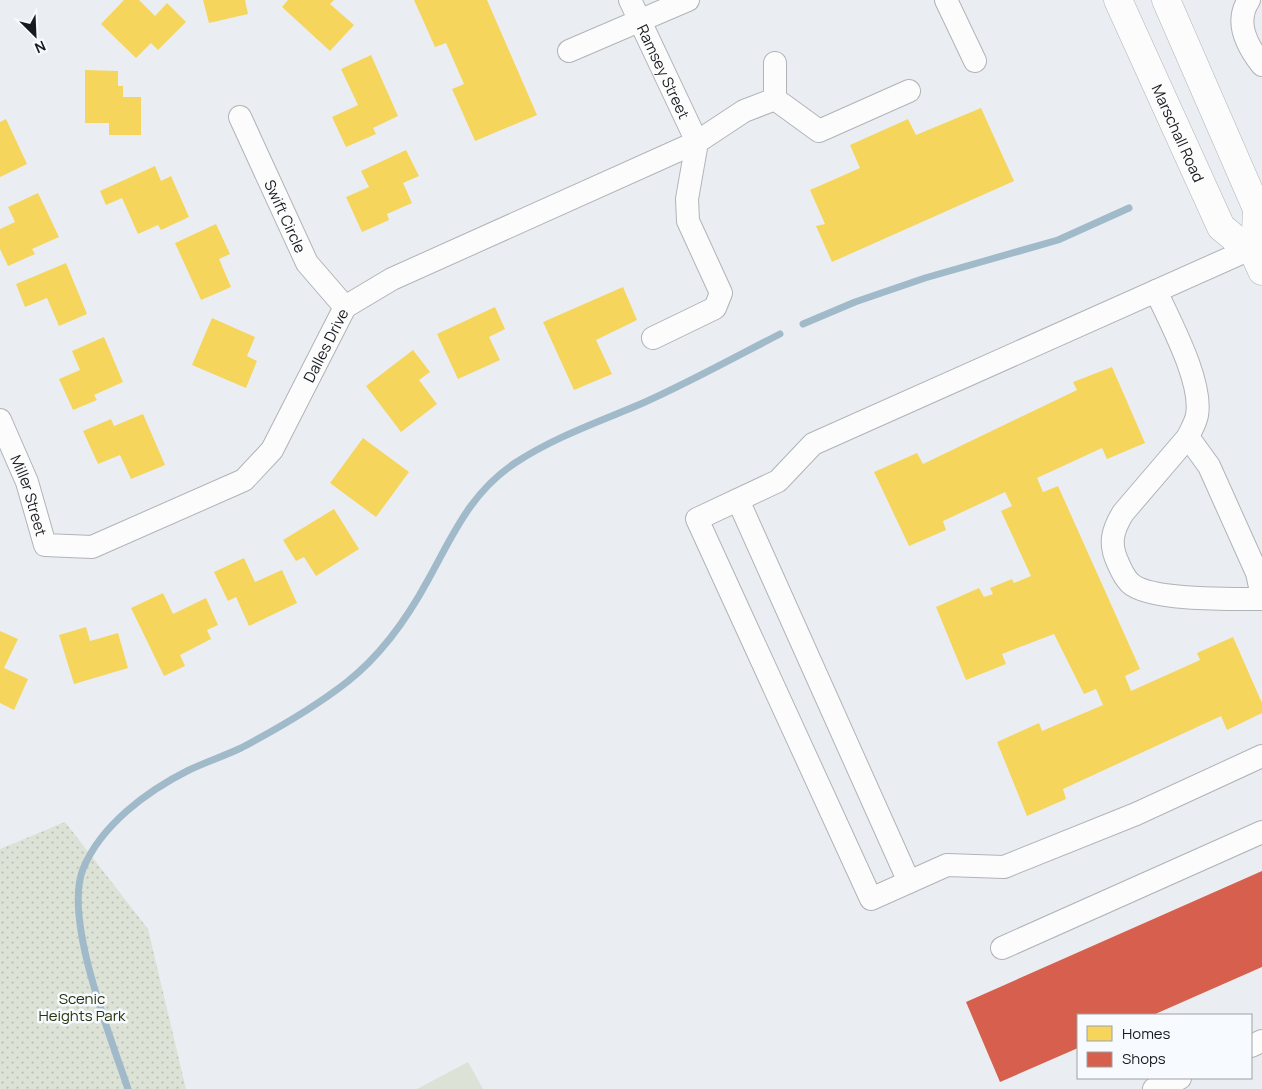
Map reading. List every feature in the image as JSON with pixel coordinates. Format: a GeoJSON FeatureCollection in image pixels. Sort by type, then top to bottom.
{"type":"FeatureCollection","features":[{"type":"Feature","properties":{"kind":"main road","name":"Marschall Road"},"geometry":{"type":"LineString","coordinates":[[1118,0],[1221,227],[1255,259]]}},
{"type":"Feature","properties":{"kind":"main road"},"geometry":{"type":"LineString","coordinates":[[1166,0],[1257,209],[1255,259]]}},
{"type":"Feature","properties":{"kind":"street","name":"Ramsey Street"},"geometry":{"type":"LineString","coordinates":[[630,0],[697,142]]}},
{"type":"Feature","properties":{"kind":"street"},"geometry":{"type":"LineString","coordinates":[[568,52],[688,0]]}},
{"type":"Feature","properties":{"kind":"street"},"geometry":{"type":"LineString","coordinates":[[946,0],[974,61]]}},
{"type":"Feature","properties":{"kind":"street"},"geometry":{"type":"LineString","coordinates":[[1250,0],[1243,9],[1241,23],[1251,51],[1262,66]]}},
{"type":"Feature","properties":{"kind":"street"},"geometry":{"type":"LineString","coordinates":[[775,63],[775,99],[820,131],[909,91]]}},
{"type":"Feature","properties":{"kind":"street","name":"Dalles Drive"},"geometry":{"type":"LineString","coordinates":[[45,544],[92,547],[244,480],[272,450],[345,307],[392,278],[697,142],[744,111],[775,99]]}},
{"type":"Feature","properties":{"kind":"street","name":"Swift Circle"},"geometry":{"type":"LineString","coordinates":[[240,117],[307,264],[345,307]]}},
{"type":"Feature","properties":{"kind":"street"},"geometry":{"type":"LineString","coordinates":[[653,338],[715,308],[721,293],[688,221],[687,199],[697,142]]}},
{"type":"Feature","properties":{"kind":"street"},"geometry":{"type":"LineString","coordinates":[[1255,259],[1156,291],[813,444],[778,481],[697,520],[871,900],[947,865],[1004,867],[1136,814],[1262,756]]}},
{"type":"Feature","properties":{"kind":"street"},"geometry":{"type":"LineString","coordinates":[[1156,291],[1193,375],[1197,396],[1197,415],[1188,437],[1123,513],[1115,526],[1111,540],[1114,555],[1130,584],[1143,591],[1162,595],[1262,597],[1257,574],[1209,466],[1188,437]]}},
{"type":"Feature","properties":{"kind":"street","name":"Miller Street"},"geometry":{"type":"LineString","coordinates":[[0,420],[27,482],[45,544]]}},
{"type":"Feature","properties":{"kind":"street"},"geometry":{"type":"LineString","coordinates":[[738,500],[909,882]]}},
{"type":"Feature","properties":{"kind":"street"},"geometry":{"type":"LineString","coordinates":[[1002,948],[1262,832]]}},
{"type":"Feature","properties":{"kind":"street"},"geometry":{"type":"LineString","coordinates":[[1154,1089],[1178,1079]]}},
{"type":"Feature","properties":{"kind":"green space","name":"Scenic Heights Park"},"geometry":{"type":"Polygon","coordinates":[[[65,822],[148,929],[186,1089],[0,1089],[0,849],[65,822]]]}},
{"type":"Feature","properties":{"kind":"green space"},"geometry":{"type":"Polygon","coordinates":[[[468,1062],[483,1089],[417,1089],[468,1062]]]}},
{"type":"Feature","properties":{"kind":"building: Homes"},"geometry":{"type":"Polygon","coordinates":[[[124,0],[139,0],[155,16],[167,3],[186,22],[158,50],[151,43],[136,58],[101,24],[124,0]]]}},
{"type":"Feature","properties":{"kind":"building: Homes"},"geometry":{"type":"Polygon","coordinates":[[[203,0],[245,0],[248,14],[209,23],[203,0]]]}},
{"type":"Feature","properties":{"kind":"building: Homes"},"geometry":{"type":"Polygon","coordinates":[[[288,0],[334,0],[330,4],[354,25],[330,51],[282,7],[288,0]]]}},
{"type":"Feature","properties":{"kind":"building: Homes"},"geometry":{"type":"Polygon","coordinates":[[[414,0],[487,0],[537,115],[475,141],[452,89],[464,84],[446,43],[435,47],[414,0]]]}},
{"type":"Feature","properties":{"kind":"building: Homes"},"geometry":{"type":"Polygon","coordinates":[[[371,55],[398,116],[373,128],[376,134],[346,147],[332,117],[358,105],[341,69],[371,55]]]}},
{"type":"Feature","properties":{"kind":"building: Homes"},"geometry":{"type":"Polygon","coordinates":[[[85,70],[118,71],[118,86],[123,86],[123,97],[141,97],[141,135],[109,135],[109,123],[85,123],[85,70]]]}},
{"type":"Feature","properties":{"kind":"building: Homes"},"geometry":{"type":"Polygon","coordinates":[[[981,108],[1014,181],[832,262],[816,226],[825,224],[810,190],[860,168],[850,145],[908,119],[916,135],[981,108]]]}},
{"type":"Feature","properties":{"kind":"building: Homes"},"geometry":{"type":"Polygon","coordinates":[[[6,119],[27,164],[0,177],[0,122],[6,119]]]}},
{"type":"Feature","properties":{"kind":"building: Homes"},"geometry":{"type":"Polygon","coordinates":[[[406,150],[419,176],[403,183],[412,203],[387,214],[389,220],[362,232],[346,197],[369,187],[361,171],[406,150]]]}},
{"type":"Feature","properties":{"kind":"building: Homes"},"geometry":{"type":"Polygon","coordinates":[[[155,166],[161,181],[171,176],[189,217],[161,230],[158,225],[138,234],[122,198],[106,205],[100,191],[155,166]]]}},
{"type":"Feature","properties":{"kind":"building: Homes"},"geometry":{"type":"Polygon","coordinates":[[[38,193],[59,237],[32,249],[35,254],[8,266],[0,249],[0,229],[15,222],[8,207],[38,193]]]}},
{"type":"Feature","properties":{"kind":"building: Homes"},"geometry":{"type":"Polygon","coordinates":[[[216,224],[230,254],[219,259],[231,287],[201,300],[175,243],[216,224]]]}},
{"type":"Feature","properties":{"kind":"building: Homes"},"geometry":{"type":"Polygon","coordinates":[[[66,263],[87,314],[59,326],[47,298],[25,307],[16,284],[66,263]]]}},
{"type":"Feature","properties":{"kind":"building: Homes"},"geometry":{"type":"Polygon","coordinates":[[[623,287],[637,320],[596,340],[612,374],[574,390],[543,322],[623,287]]]}},
{"type":"Feature","properties":{"kind":"building: Homes"},"geometry":{"type":"Polygon","coordinates":[[[495,307],[505,329],[489,337],[500,360],[458,379],[437,334],[495,307]]]}},
{"type":"Feature","properties":{"kind":"building: Homes"},"geometry":{"type":"Polygon","coordinates":[[[212,318],[255,337],[247,356],[257,361],[246,388],[192,365],[212,318]]]}},
{"type":"Feature","properties":{"kind":"building: Homes"},"geometry":{"type":"Polygon","coordinates":[[[104,337],[123,382],[94,395],[97,400],[73,410],[59,379],[80,370],[72,351],[104,337]]]}},
{"type":"Feature","properties":{"kind":"building: Homes"},"geometry":{"type":"Polygon","coordinates":[[[413,350],[430,372],[419,380],[437,404],[401,432],[366,386],[413,350]]]}},
{"type":"Feature","properties":{"kind":"building: Homes"},"geometry":{"type":"Polygon","coordinates":[[[1112,367],[1145,443],[1107,459],[1102,448],[1037,478],[1043,492],[1058,486],[1140,669],[1125,676],[1131,691],[1200,660],[1197,653],[1233,637],[1262,703],[1262,713],[1227,730],[1221,716],[1063,789],[1066,799],[1027,816],[997,742],[1039,723],[1042,731],[1103,705],[1096,689],[1084,694],[1054,634],[1002,654],[1006,664],[966,680],[936,607],[979,588],[984,597],[993,594],[990,588],[1012,579],[1014,583],[1031,576],[1001,511],[1012,506],[1005,492],[943,521],[946,530],[909,546],[874,472],[917,453],[923,464],[1077,390],[1073,382],[1112,367]]]}},
{"type":"Feature","properties":{"kind":"building: Homes"},"geometry":{"type":"Polygon","coordinates":[[[143,414],[165,465],[131,479],[120,455],[98,464],[83,431],[111,419],[114,426],[143,414]]]}},
{"type":"Feature","properties":{"kind":"building: Homes"},"geometry":{"type":"Polygon","coordinates":[[[363,438],[409,472],[376,517],[330,483],[363,438]]]}},
{"type":"Feature","properties":{"kind":"building: Homes"},"geometry":{"type":"Polygon","coordinates":[[[334,509],[359,549],[316,576],[304,557],[296,561],[283,540],[334,509]]]}},
{"type":"Feature","properties":{"kind":"building: Homes"},"geometry":{"type":"Polygon","coordinates":[[[244,558],[255,582],[282,570],[297,603],[249,626],[236,597],[228,601],[214,572],[244,558]]]}},
{"type":"Feature","properties":{"kind":"building: Homes"},"geometry":{"type":"Polygon","coordinates":[[[163,593],[173,614],[206,598],[218,625],[207,630],[211,639],[180,655],[185,666],[164,676],[131,608],[163,593]]]}},
{"type":"Feature","properties":{"kind":"building: Homes"},"geometry":{"type":"Polygon","coordinates":[[[86,627],[90,641],[118,633],[128,668],[74,684],[59,635],[86,627]]]}},
{"type":"Feature","properties":{"kind":"building: Homes"},"geometry":{"type":"Polygon","coordinates":[[[0,631],[18,639],[4,668],[28,679],[14,710],[0,703],[0,631]]]}},
{"type":"Feature","properties":{"kind":"building: Shops"},"geometry":{"type":"Polygon","coordinates":[[[1262,871],[1262,967],[1155,1014],[1077,1014],[1077,1048],[1000,1082],[966,1002],[1262,871]]]}},
{"type":"Feature","properties":{"kind":"waterway"},"geometry":{"type":"LineString","coordinates":[[803,324],[855,302],[925,278],[1058,240],[1129,208]]}},
{"type":"Feature","properties":{"kind":"waterway"},"geometry":{"type":"LineString","coordinates":[[128,1089],[92,979],[79,917],[78,891],[83,869],[91,853],[113,824],[142,799],[173,778],[241,748],[282,725],[322,700],[359,672],[382,648],[402,622],[474,501],[499,475],[515,463],[562,437],[661,395],[780,334]]}}]}
